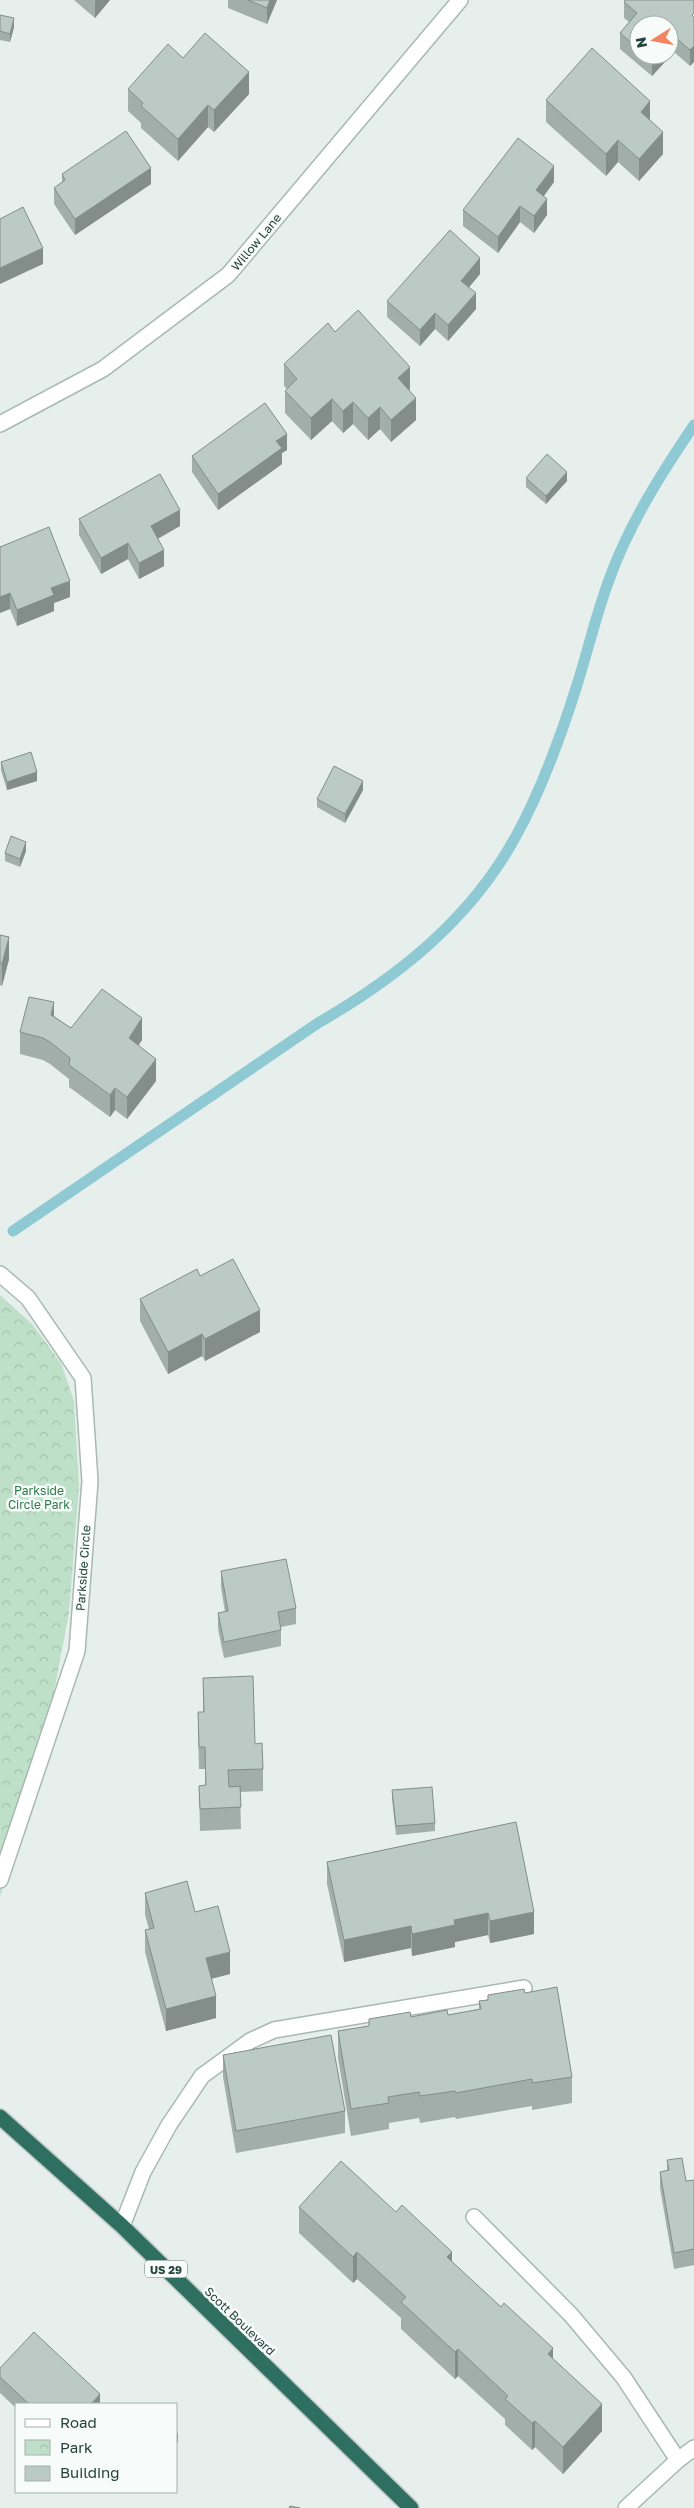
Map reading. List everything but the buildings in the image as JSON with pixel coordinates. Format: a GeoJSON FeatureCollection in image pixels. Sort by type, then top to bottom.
{"type":"FeatureCollection","features":[{"type":"Feature","properties":{"kind":"highway","name":"Scott Boulevard"},"geometry":{"type":"LineString","coordinates":[[0,2118],[122,2226],[411,2508]]}},
{"type":"Feature","properties":{"kind":"street","name":"Willow Lane"},"geometry":{"type":"LineString","coordinates":[[0,424],[103,369],[228,275],[460,0]]}},
{"type":"Feature","properties":{"kind":"street","name":"Parkside Circle"},"geometry":{"type":"LineString","coordinates":[[0,1274],[28,1298],[83,1378],[90,1481],[77,1651],[0,1880]]}},
{"type":"Feature","properties":{"kind":"street"},"geometry":{"type":"LineString","coordinates":[[122,2226],[143,2172],[169,2125],[202,2076],[250,2042],[274,2030],[524,1988]]}},
{"type":"Feature","properties":{"kind":"street"},"geometry":{"type":"LineString","coordinates":[[474,2217],[571,2315],[624,2378],[678,2460]]}},
{"type":"Feature","properties":{"kind":"street"},"geometry":{"type":"LineString","coordinates":[[626,2508],[678,2460],[694,2448]]}},
{"type":"Feature","properties":{"kind":"green space","name":"Parkside Circle Park"},"geometry":{"type":"Polygon","coordinates":[[[0,1295],[32,1324],[61,1363],[74,1401],[79,1486],[69,1613],[37,1782],[28,1824],[0,1896],[0,1295]]]}},
{"type":"Feature","properties":{"kind":"waterway"},"geometry":{"type":"LineString","coordinates":[[13,1231],[404,966],[455,920],[477,894],[498,866],[516,836],[543,781],[571,704],[604,593],[626,539],[658,481],[694,425]]}}]}
